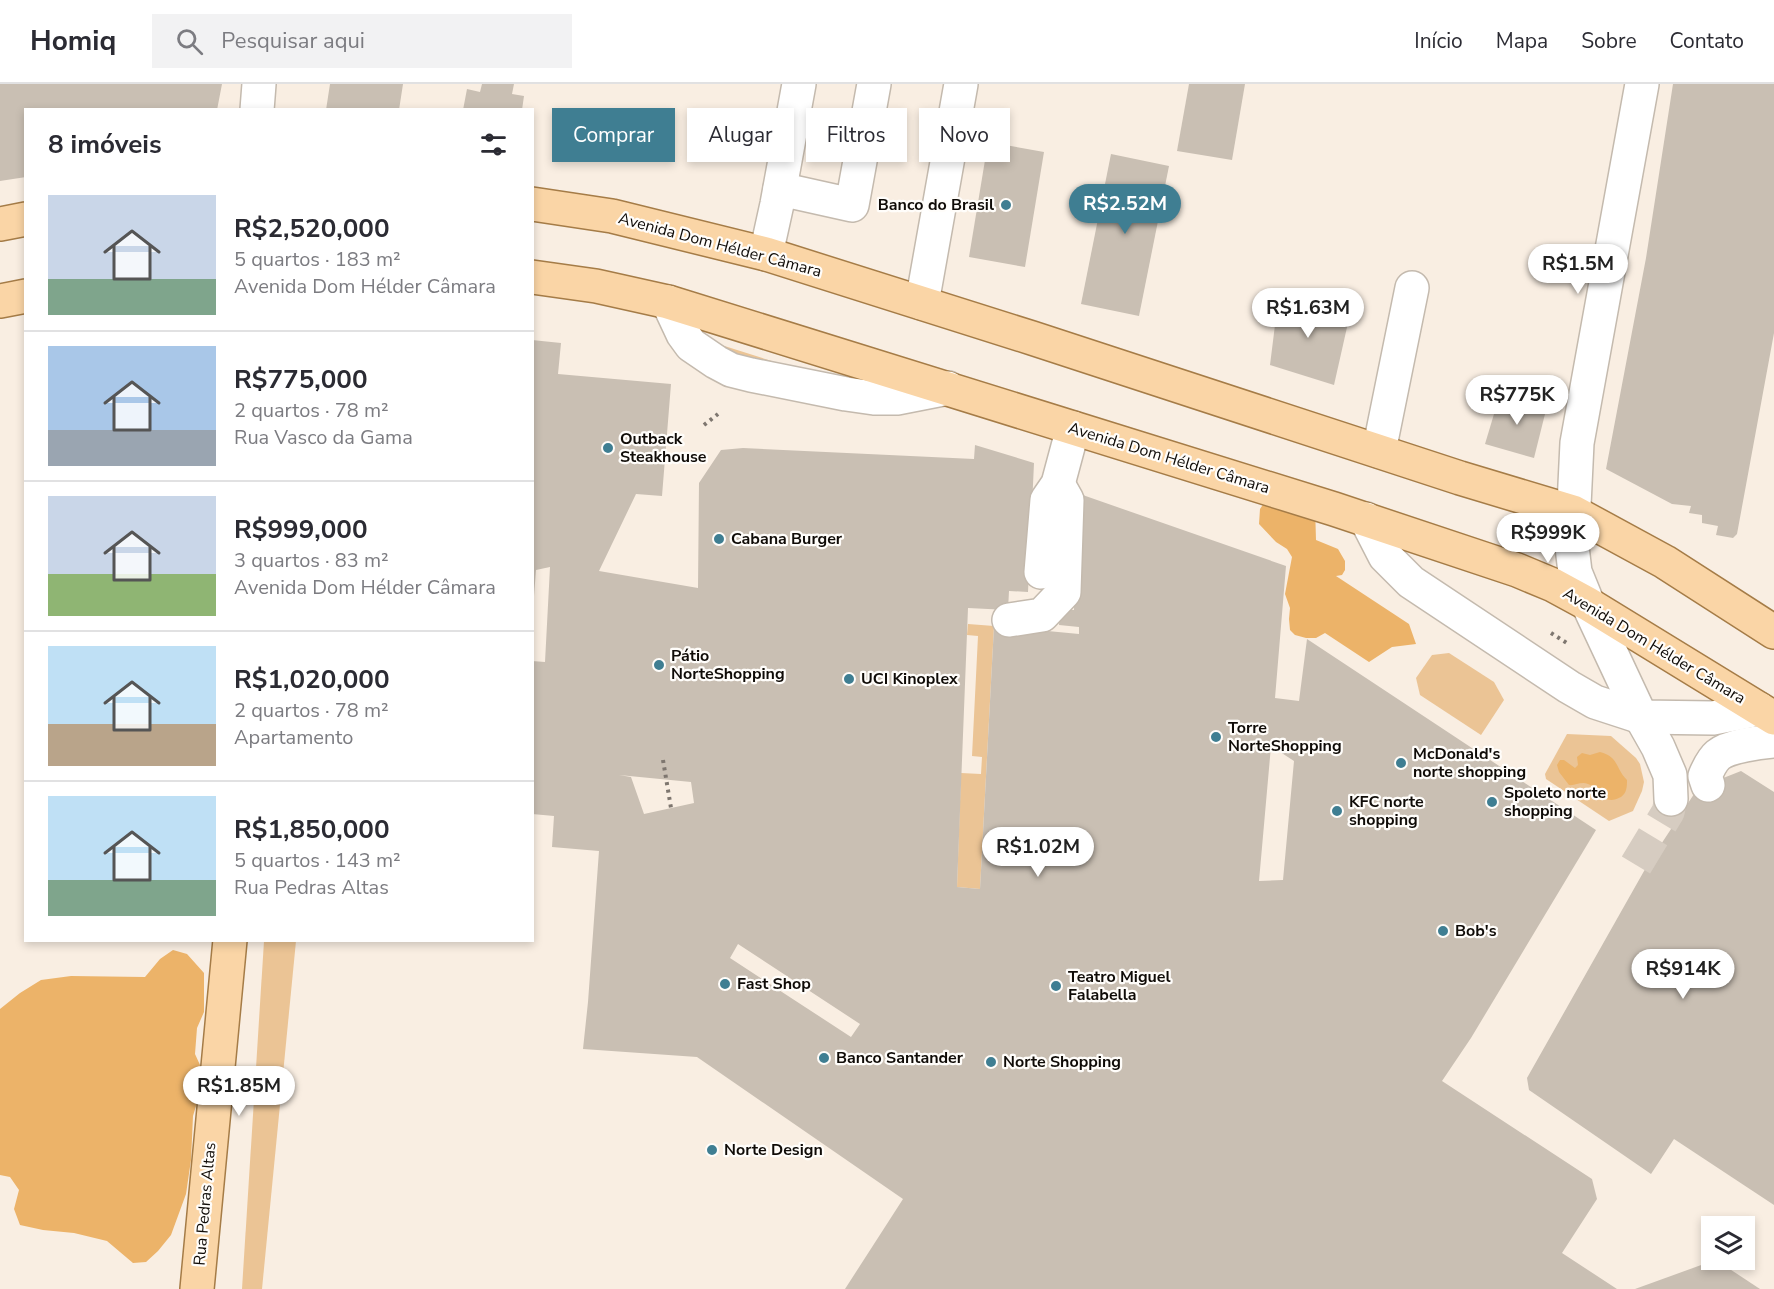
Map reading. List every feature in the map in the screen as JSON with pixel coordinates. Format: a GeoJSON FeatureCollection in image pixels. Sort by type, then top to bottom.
{"type":"FeatureCollection","features":[{"type":"Feature","properties":{"kind":"main road","name":"Avenida Dom Hélder Câmara"},"geometry":{"type":"LineString","coordinates":[[534,204],[612,216],[766,254],[1573,512],[1665,562],[1774,632]]}},
{"type":"Feature","properties":{"kind":"main road"},"geometry":{"type":"LineString","coordinates":[[0,224],[24,219]]}},
{"type":"Feature","properties":{"kind":"main road","name":"Avenida Dom Hélder Câmara"},"geometry":{"type":"LineString","coordinates":[[534,277],[596,286],[668,302],[1366,519],[1517,570],[1553,585],[1588,604],[1767,714]]}},
{"type":"Feature","properties":{"kind":"main road"},"geometry":{"type":"LineString","coordinates":[[0,301],[24,296]]}},
{"type":"Feature","properties":{"kind":"main road","name":"Rua Pedras Altas"},"geometry":{"type":"LineString","coordinates":[[196,1289],[230,942]]}},
{"type":"Feature","properties":{"kind":"street"},"geometry":{"type":"LineString","coordinates":[[257,108],[260,84]]}},
{"type":"Feature","properties":{"kind":"street"},"geometry":{"type":"LineString","coordinates":[[766,254],[799,84]]}},
{"type":"Feature","properties":{"kind":"street"},"geometry":{"type":"LineString","coordinates":[[780,189],[852,205],[874,84]]}},
{"type":"Feature","properties":{"kind":"street"},"geometry":{"type":"LineString","coordinates":[[922,303],[961,84]]}},
{"type":"Feature","properties":{"kind":"street"},"geometry":{"type":"LineString","coordinates":[[1642,84],[1577,443],[1572,547],[1575,572],[1588,604],[1670,775],[1671,799]]}},
{"type":"Feature","properties":{"kind":"street"},"geometry":{"type":"LineString","coordinates":[[1379,451],[1412,288]]}},
{"type":"Feature","properties":{"kind":"street"},"geometry":{"type":"LineString","coordinates":[[668,302],[683,334],[691,345],[731,369],[751,375],[874,398],[897,398],[948,388]]}},
{"type":"Feature","properties":{"kind":"street"},"geometry":{"type":"LineString","coordinates":[[1041,572],[1047,500],[1058,484],[1073,428]]}},
{"type":"Feature","properties":{"kind":"street"},"geometry":{"type":"LineString","coordinates":[[1009,620],[1042,615],[1064,592],[1067,500],[1058,484]]}},
{"type":"Feature","properties":{"kind":"street"},"geometry":{"type":"LineString","coordinates":[[1366,519],[1385,556],[1411,582],[1595,702],[1641,717],[1713,718],[1767,714]]}},
{"type":"Feature","properties":{"kind":"street"},"geometry":{"type":"LineString","coordinates":[[1708,785],[1706,776],[1718,755],[1759,742],[1774,741]]}},
{"type":"Feature","properties":{"kind":"path"},"geometry":{"type":"LineString","coordinates":[[704,426],[718,414]]}},
{"type":"Feature","properties":{"kind":"path"},"geometry":{"type":"LineString","coordinates":[[663,760],[671,808]]}},
{"type":"Feature","properties":{"kind":"shaded area"},"geometry":{"type":"Polygon","coordinates":[[[715,343],[800,370],[770,373],[715,343]]]}},
{"type":"Feature","properties":{"kind":"shaded area"},"geometry":{"type":"Polygon","coordinates":[[[1268,497],[1315,506],[1316,540],[1338,549],[1345,561],[1345,570],[1342,575],[1336,576],[1409,624],[1416,644],[1392,647],[1369,662],[1325,633],[1316,638],[1295,635],[1290,630],[1290,608],[1285,594],[1292,557],[1287,549],[1276,542],[1259,524],[1260,509],[1268,497]]]}},
{"type":"Feature","properties":{"kind":"shaded area"},"geometry":{"type":"Polygon","coordinates":[[[968,624],[994,626],[980,889],[957,887],[961,773],[981,774],[982,757],[972,756],[978,636],[967,635],[968,624]]]}},
{"type":"Feature","properties":{"kind":"shaded area"},"geometry":{"type":"Polygon","coordinates":[[[1449,653],[1494,682],[1504,700],[1481,735],[1420,695],[1416,678],[1432,655],[1449,653]]]}},
{"type":"Feature","properties":{"kind":"shaded area"},"geometry":{"type":"Polygon","coordinates":[[[1567,734],[1611,736],[1636,758],[1640,764],[1644,782],[1633,811],[1609,821],[1546,779],[1545,774],[1567,734]]]}},
{"type":"Feature","properties":{"kind":"shaded area"},"geometry":{"type":"Polygon","coordinates":[[[1600,752],[1614,760],[1627,780],[1624,794],[1615,800],[1606,799],[1588,784],[1569,785],[1559,772],[1557,765],[1560,760],[1564,760],[1575,768],[1578,765],[1577,757],[1582,753],[1590,755],[1600,752]]]}},
{"type":"Feature","properties":{"kind":"shaded area"},"geometry":{"type":"Polygon","coordinates":[[[264,942],[296,942],[262,1289],[242,1289],[264,942]]]}},
{"type":"Feature","properties":{"kind":"shaded area"},"geometry":{"type":"Polygon","coordinates":[[[173,950],[187,954],[204,973],[204,1012],[197,1028],[195,1054],[205,1076],[193,1116],[191,1160],[186,1194],[171,1235],[146,1262],[133,1263],[107,1241],[74,1233],[20,1225],[14,1209],[19,1190],[10,1177],[0,1175],[0,1009],[41,980],[71,976],[145,977],[160,959],[173,950]]]}},
{"type":"Feature","properties":{"kind":"building"},"geometry":{"type":"Polygon","coordinates":[[[0,84],[222,84],[217,108],[24,108],[24,177],[0,181],[0,84]]]}},
{"type":"Feature","properties":{"kind":"building"},"geometry":{"type":"Polygon","coordinates":[[[330,84],[403,84],[399,108],[326,108],[330,84]]]}},
{"type":"Feature","properties":{"kind":"building"},"geometry":{"type":"Polygon","coordinates":[[[482,84],[514,84],[512,94],[524,96],[522,108],[463,108],[467,89],[480,92],[482,84]]]}},
{"type":"Feature","properties":{"kind":"building"},"geometry":{"type":"Polygon","coordinates":[[[1189,84],[1245,84],[1232,160],[1177,151],[1189,84]]]}},
{"type":"Feature","properties":{"kind":"building"},"geometry":{"type":"Polygon","coordinates":[[[1673,84],[1774,84],[1774,333],[1737,534],[1733,538],[1716,535],[1718,526],[1702,523],[1702,515],[1689,513],[1691,506],[1672,504],[1606,469],[1646,258],[1673,84]]]}},
{"type":"Feature","properties":{"kind":"building","name":"Banco do Brasil"},"geometry":{"type":"Polygon","coordinates":[[[1010,146],[1044,152],[1025,267],[969,257],[985,162],[1010,162],[1010,146]]]}},
{"type":"Feature","properties":{"kind":"building"},"geometry":{"type":"Polygon","coordinates":[[[1111,154],[1169,166],[1139,316],[1081,304],[1111,154]]]}},
{"type":"Feature","properties":{"kind":"building"},"geometry":{"type":"Polygon","coordinates":[[[1279,293],[1350,314],[1334,385],[1270,365],[1279,293]]]}},
{"type":"Feature","properties":{"kind":"building"},"geometry":{"type":"Polygon","coordinates":[[[534,340],[561,343],[558,374],[671,384],[662,496],[636,494],[599,571],[698,588],[699,483],[721,450],[743,448],[974,459],[975,445],[1034,463],[1028,592],[1009,591],[1008,610],[968,608],[957,887],[980,889],[994,626],[1079,634],[1079,627],[1059,625],[1060,609],[1074,610],[1077,493],[1286,566],[1275,698],[1299,701],[1307,639],[1596,830],[1471,1038],[1442,1081],[1592,1179],[1597,1199],[1562,1253],[1617,1289],[845,1289],[903,1199],[697,1057],[583,1049],[599,851],[552,847],[554,816],[534,814],[534,661],[545,662],[550,567],[536,570],[534,596],[534,340]],[[1271,746],[1259,881],[1283,880],[1294,761],[1271,746]],[[619,775],[631,777],[644,814],[694,803],[691,782],[619,775]],[[738,944],[730,958],[851,1037],[860,1024],[738,944]]]}},
{"type":"Feature","properties":{"kind":"building"},"geometry":{"type":"Polygon","coordinates":[[[1500,394],[1547,406],[1534,458],[1485,444],[1500,394]]]}},
{"type":"Feature","properties":{"kind":"building"},"geometry":{"type":"Polygon","coordinates":[[[1741,771],[1774,792],[1774,1205],[1674,1139],[1651,1174],[1529,1090],[1527,1078],[1648,864],[1698,788],[1741,771]]]}},
{"type":"Feature","properties":{"kind":"building"},"geometry":{"type":"Polygon","coordinates":[[[1701,1265],[1701,1270],[1731,1270],[1760,1289],[1635,1289],[1701,1265]]]}},
{"type":"Feature","properties":{"kind":"tunnel"},"geometry":{"type":"LineString","coordinates":[[1636,865],[1668,812],[1671,799]]}},
{"type":"Feature","properties":{"kind":"place","name":"Banco do Brasil"},"geometry":{"type":"Point","coordinates":[1006,205]}},
{"type":"Feature","properties":{"kind":"place","name":"Outback Steakhouse"},"geometry":{"type":"Point","coordinates":[608,448]}},
{"type":"Feature","properties":{"kind":"place","name":"Cabana Burger"},"geometry":{"type":"Point","coordinates":[719,539]}},
{"type":"Feature","properties":{"kind":"place","name":"Pátio NorteShopping"},"geometry":{"type":"Point","coordinates":[659,665]}},
{"type":"Feature","properties":{"kind":"place","name":"UCI Kinoplex"},"geometry":{"type":"Point","coordinates":[849,679]}},
{"type":"Feature","properties":{"kind":"place","name":"Torre NorteShopping"},"geometry":{"type":"Point","coordinates":[1216,737]}},
{"type":"Feature","properties":{"kind":"place","name":"McDonald's norte shopping"},"geometry":{"type":"Point","coordinates":[1401,763]}},
{"type":"Feature","properties":{"kind":"place","name":"Spoleto norte shopping"},"geometry":{"type":"Point","coordinates":[1492,802]}},
{"type":"Feature","properties":{"kind":"place","name":"KFC norte shopping"},"geometry":{"type":"Point","coordinates":[1337,811]}},
{"type":"Feature","properties":{"kind":"place","name":"Bob's"},"geometry":{"type":"Point","coordinates":[1443,931]}},
{"type":"Feature","properties":{"kind":"place","name":"Fast Shop"},"geometry":{"type":"Point","coordinates":[725,984]}},
{"type":"Feature","properties":{"kind":"place","name":"Teatro Miguel Falabella"},"geometry":{"type":"Point","coordinates":[1056,986]}},
{"type":"Feature","properties":{"kind":"place","name":"Banco Santander"},"geometry":{"type":"Point","coordinates":[824,1058]}},
{"type":"Feature","properties":{"kind":"place","name":"Norte Shopping"},"geometry":{"type":"Point","coordinates":[991,1062]}},
{"type":"Feature","properties":{"kind":"place","name":"Norte Design"},"geometry":{"type":"Point","coordinates":[712,1150]}}]}
